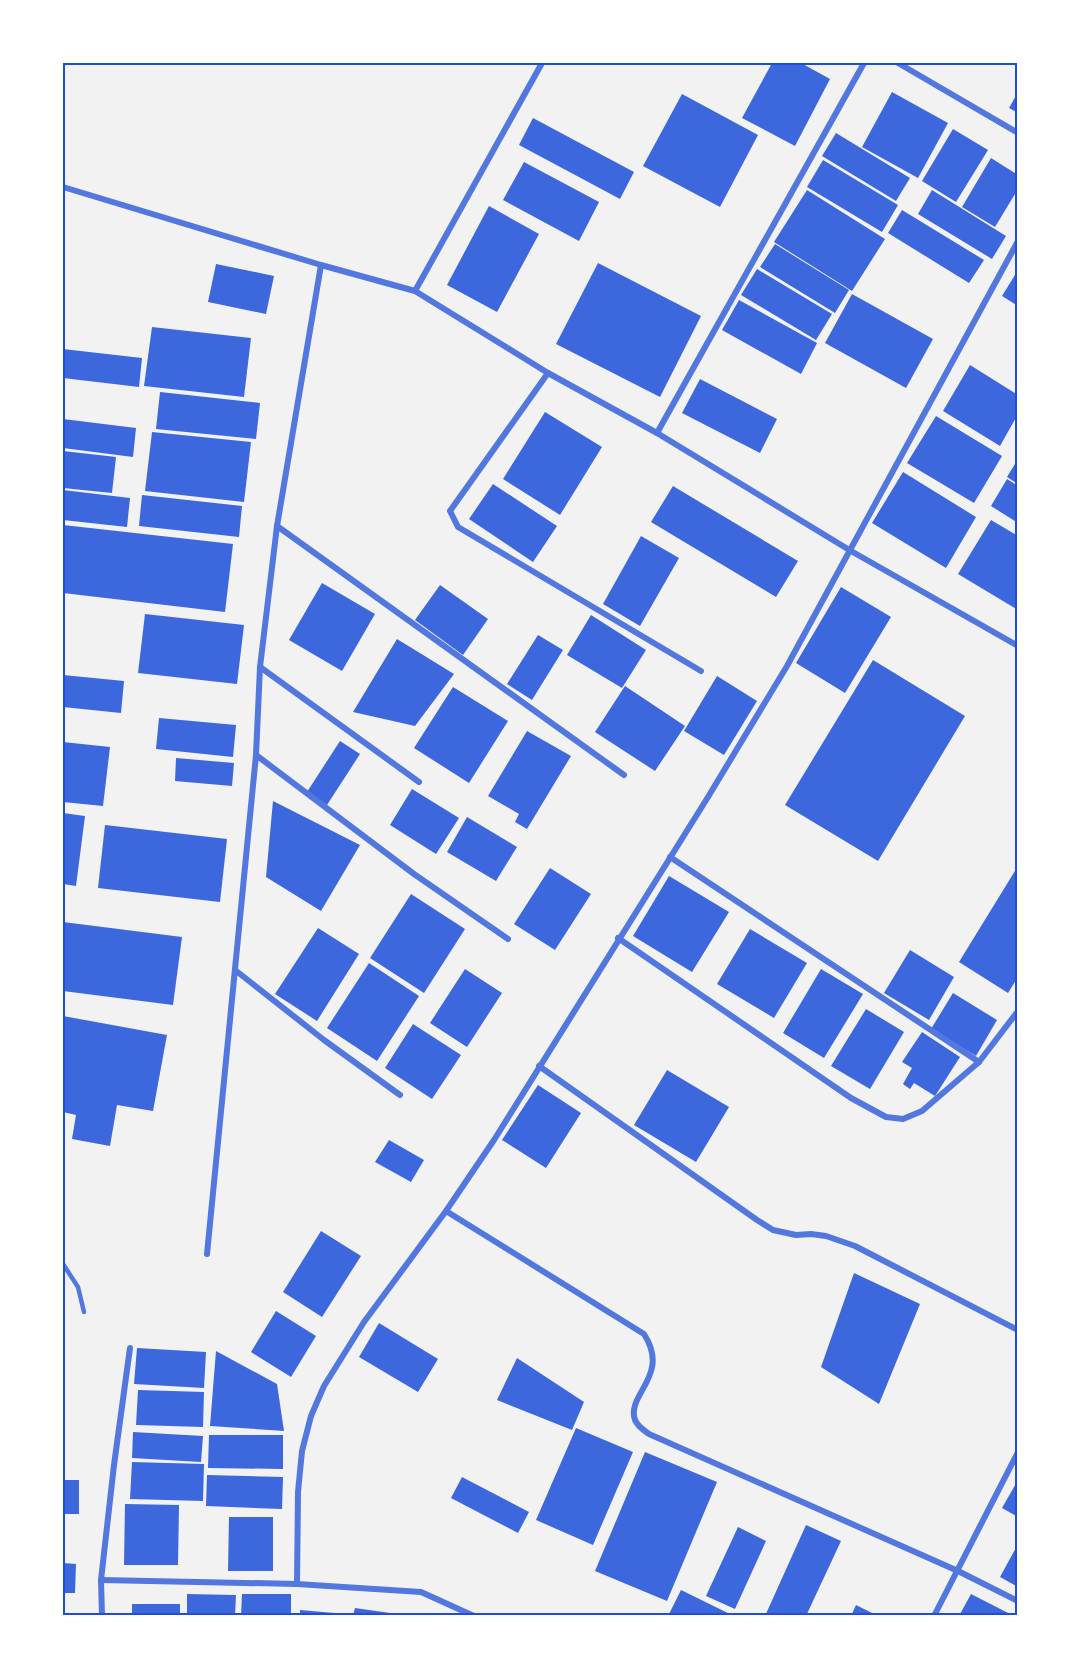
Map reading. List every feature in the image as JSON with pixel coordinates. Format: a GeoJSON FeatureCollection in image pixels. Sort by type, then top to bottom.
{"type":"FeatureCollection","features":[{"type":"Feature","properties":{"kind":"street"},"geometry":{"type":"LineString","coordinates":[[415,291],[542,63]]}},
{"type":"Feature","properties":{"kind":"street"},"geometry":{"type":"LineString","coordinates":[[657,433],[864,63]]}},
{"type":"Feature","properties":{"kind":"street"},"geometry":{"type":"LineString","coordinates":[[898,63],[907,65],[1018,133]]}},
{"type":"Feature","properties":{"kind":"street"},"geometry":{"type":"LineString","coordinates":[[63,188],[415,291],[548,373],[657,433],[851,551],[1018,646]]}},
{"type":"Feature","properties":{"kind":"street"},"geometry":{"type":"LineString","coordinates":[[297,1584],[298,1492],[302,1451],[311,1416],[324,1386],[364,1322],[446,1212],[494,1140],[787,666],[1018,241]]}},
{"type":"Feature","properties":{"kind":"street"},"geometry":{"type":"LineString","coordinates":[[207,1254],[256,755],[260,667],[277,526],[321,265]]}},
{"type":"Feature","properties":{"kind":"street"},"geometry":{"type":"LineString","coordinates":[[548,373],[450,511],[458,526],[701,671]]}},
{"type":"Feature","properties":{"kind":"street"},"geometry":{"type":"LineString","coordinates":[[277,526],[624,775]]}},
{"type":"Feature","properties":{"kind":"street"},"geometry":{"type":"LineString","coordinates":[[260,667],[419,782]]}},
{"type":"Feature","properties":{"kind":"street"},"geometry":{"type":"LineString","coordinates":[[256,755],[414,874],[508,939]]}},
{"type":"Feature","properties":{"kind":"street"},"geometry":{"type":"LineString","coordinates":[[670,857],[979,1062]]}},
{"type":"Feature","properties":{"kind":"street"},"geometry":{"type":"LineString","coordinates":[[618,938],[851,1098],[886,1118],[903,1119],[922,1111],[979,1062],[1018,1011]]}},
{"type":"Feature","properties":{"kind":"street"},"geometry":{"type":"LineString","coordinates":[[235,969],[324,1040],[400,1095]]}},
{"type":"Feature","properties":{"kind":"street"},"geometry":{"type":"LineString","coordinates":[[539,1066],[773,1230],[796,1235],[826,1236],[855,1246],[1018,1330]]}},
{"type":"Feature","properties":{"kind":"street"},"geometry":{"type":"LineString","coordinates":[[446,1212],[644,1334],[650,1344],[653,1364],[635,1408],[635,1419],[639,1427],[649,1434],[958,1571],[1018,1601]]}},
{"type":"Feature","properties":{"kind":"street"},"geometry":{"type":"LineString","coordinates":[[102,1616],[101,1580],[130,1348]]}},
{"type":"Feature","properties":{"kind":"street"},"geometry":{"type":"LineString","coordinates":[[934,1616],[1018,1452]]}},
{"type":"Feature","properties":{"kind":"street"},"geometry":{"type":"LineString","coordinates":[[101,1580],[297,1584],[421,1592],[474,1616]]}},
{"type":"Feature","properties":{"kind":"lane"},"geometry":{"type":"LineString","coordinates":[[63,1264],[78,1287],[84,1312]]}},
{"type":"Feature","properties":{"kind":"building"},"geometry":{"type":"Polygon","coordinates":[[[772,63],[801,63],[830,79],[795,146],[742,118],[772,63]]]}},
{"type":"Feature","properties":{"kind":"building"},"geometry":{"type":"Polygon","coordinates":[[[892,92],[948,123],[918,178],[862,147],[892,92]]]}},
{"type":"Feature","properties":{"kind":"building"},"geometry":{"type":"Polygon","coordinates":[[[1018,92],[1018,113],[1009,108],[1018,92]]]}},
{"type":"Feature","properties":{"kind":"building"},"geometry":{"type":"Polygon","coordinates":[[[682,94],[758,135],[720,207],[643,166],[682,94]]]}},
{"type":"Feature","properties":{"kind":"building"},"geometry":{"type":"Polygon","coordinates":[[[533,118],[634,172],[620,199],[519,145],[533,118]]]}},
{"type":"Feature","properties":{"kind":"building"},"geometry":{"type":"Polygon","coordinates":[[[953,129],[988,150],[956,202],[922,181],[953,129]]]}},
{"type":"Feature","properties":{"kind":"building"},"geometry":{"type":"Polygon","coordinates":[[[836,133],[910,178],[896,201],[822,156],[836,133]]]}},
{"type":"Feature","properties":{"kind":"building"},"geometry":{"type":"Polygon","coordinates":[[[991,158],[1018,175],[1018,189],[995,227],[962,207],[991,158]]]}},
{"type":"Feature","properties":{"kind":"building"},"geometry":{"type":"Polygon","coordinates":[[[823,160],[898,205],[882,232],[807,187],[823,160]]]}},
{"type":"Feature","properties":{"kind":"building"},"geometry":{"type":"Polygon","coordinates":[[[524,162],[599,202],[579,241],[503,200],[524,162]]]}},
{"type":"Feature","properties":{"kind":"building"},"geometry":{"type":"Polygon","coordinates":[[[807,190],[885,239],[852,291],[774,242],[807,190]]]}},
{"type":"Feature","properties":{"kind":"building"},"geometry":{"type":"Polygon","coordinates":[[[932,190],[1006,236],[992,259],[918,214],[932,190]]]}},
{"type":"Feature","properties":{"kind":"building"},"geometry":{"type":"Polygon","coordinates":[[[489,206],[539,234],[497,312],[447,285],[489,206]]]}},
{"type":"Feature","properties":{"kind":"building"},"geometry":{"type":"Polygon","coordinates":[[[902,210],[984,260],[969,283],[888,233],[902,210]]]}},
{"type":"Feature","properties":{"kind":"building"},"geometry":{"type":"Polygon","coordinates":[[[775,244],[849,290],[835,313],[760,267],[775,244]]]}},
{"type":"Feature","properties":{"kind":"building"},"geometry":{"type":"Polygon","coordinates":[[[598,263],[701,316],[660,397],[556,344],[598,263]]]}},
{"type":"Feature","properties":{"kind":"building"},"geometry":{"type":"Polygon","coordinates":[[[216,264],[274,276],[266,314],[208,302],[216,264]]]}},
{"type":"Feature","properties":{"kind":"building"},"geometry":{"type":"Polygon","coordinates":[[[757,269],[832,314],[816,340],[741,295],[757,269]]]}},
{"type":"Feature","properties":{"kind":"building"},"geometry":{"type":"Polygon","coordinates":[[[1018,270],[1018,306],[1002,296],[1018,270]]]}},
{"type":"Feature","properties":{"kind":"building"},"geometry":{"type":"Polygon","coordinates":[[[852,294],[933,339],[906,388],[825,343],[852,294]]]}},
{"type":"Feature","properties":{"kind":"building"},"geometry":{"type":"Polygon","coordinates":[[[739,300],[817,343],[801,374],[722,330],[739,300]]]}},
{"type":"Feature","properties":{"kind":"building"},"geometry":{"type":"Polygon","coordinates":[[[152,327],[251,338],[244,397],[144,386],[152,327]]]}},
{"type":"Feature","properties":{"kind":"building"},"geometry":{"type":"Polygon","coordinates":[[[63,349],[142,358],[139,387],[63,378],[63,349]]]}},
{"type":"Feature","properties":{"kind":"building"},"geometry":{"type":"Polygon","coordinates":[[[970,365],[1018,395],[1018,414],[1000,446],[943,411],[970,365]]]}},
{"type":"Feature","properties":{"kind":"building"},"geometry":{"type":"Polygon","coordinates":[[[700,379],[777,419],[760,453],[682,413],[700,379]]]}},
{"type":"Feature","properties":{"kind":"building"},"geometry":{"type":"Polygon","coordinates":[[[160,392],[260,403],[256,439],[156,429],[160,392]]]}},
{"type":"Feature","properties":{"kind":"building"},"geometry":{"type":"Polygon","coordinates":[[[545,412],[602,447],[560,515],[503,479],[545,412]]]}},
{"type":"Feature","properties":{"kind":"building"},"geometry":{"type":"Polygon","coordinates":[[[936,416],[1002,456],[974,503],[907,463],[936,416]]]}},
{"type":"Feature","properties":{"kind":"building"},"geometry":{"type":"Polygon","coordinates":[[[63,419],[136,428],[133,457],[63,448],[63,419]]]}},
{"type":"Feature","properties":{"kind":"building"},"geometry":{"type":"Polygon","coordinates":[[[152,432],[251,442],[244,502],[145,491],[152,432]]]}},
{"type":"Feature","properties":{"kind":"building"},"geometry":{"type":"Polygon","coordinates":[[[63,451],[116,457],[112,493],[63,488],[63,451]]]}},
{"type":"Feature","properties":{"kind":"building"},"geometry":{"type":"Polygon","coordinates":[[[1018,459],[1018,484],[1007,477],[1018,459]]]}},
{"type":"Feature","properties":{"kind":"building"},"geometry":{"type":"Polygon","coordinates":[[[903,472],[976,517],[946,568],[872,523],[903,472]]]}},
{"type":"Feature","properties":{"kind":"building"},"geometry":{"type":"Polygon","coordinates":[[[1007,479],[1018,486],[1018,523],[991,506],[1007,479]]]}},
{"type":"Feature","properties":{"kind":"building"},"geometry":{"type":"Polygon","coordinates":[[[493,484],[557,526],[533,562],[469,519],[493,484]]]}},
{"type":"Feature","properties":{"kind":"building"},"geometry":{"type":"Polygon","coordinates":[[[673,486],[798,561],[776,597],[651,522],[673,486]]]}},
{"type":"Feature","properties":{"kind":"building"},"geometry":{"type":"Polygon","coordinates":[[[63,490],[130,498],[127,527],[63,520],[63,490]]]}},
{"type":"Feature","properties":{"kind":"building"},"geometry":{"type":"Polygon","coordinates":[[[142,495],[242,506],[239,537],[139,526],[142,495]]]}},
{"type":"Feature","properties":{"kind":"building"},"geometry":{"type":"Polygon","coordinates":[[[991,520],[1018,536],[1018,610],[958,574],[991,520]]]}},
{"type":"Feature","properties":{"kind":"building"},"geometry":{"type":"Polygon","coordinates":[[[63,525],[233,544],[225,612],[63,593],[63,525]]]}},
{"type":"Feature","properties":{"kind":"building"},"geometry":{"type":"Polygon","coordinates":[[[641,536],[679,558],[640,626],[603,604],[641,536]]]}},
{"type":"Feature","properties":{"kind":"building"},"geometry":{"type":"Polygon","coordinates":[[[322,583],[375,614],[342,671],[289,640],[322,583]]]}},
{"type":"Feature","properties":{"kind":"building"},"geometry":{"type":"Polygon","coordinates":[[[440,585],[488,619],[463,655],[415,620],[440,585]]]}},
{"type":"Feature","properties":{"kind":"building"},"geometry":{"type":"Polygon","coordinates":[[[841,587],[891,617],[845,693],[796,663],[841,587]]]}},
{"type":"Feature","properties":{"kind":"building"},"geometry":{"type":"Polygon","coordinates":[[[145,614],[244,625],[237,684],[138,673],[145,614]]]}},
{"type":"Feature","properties":{"kind":"building"},"geometry":{"type":"Polygon","coordinates":[[[591,615],[646,650],[622,688],[567,655],[591,615]]]}},
{"type":"Feature","properties":{"kind":"building"},"geometry":{"type":"Polygon","coordinates":[[[538,635],[563,650],[532,700],[507,684],[538,635]]]}},
{"type":"Feature","properties":{"kind":"building"},"geometry":{"type":"Polygon","coordinates":[[[397,639],[454,674],[415,726],[353,712],[397,639]]]}},
{"type":"Feature","properties":{"kind":"building"},"geometry":{"type":"Polygon","coordinates":[[[873,660],[965,716],[878,861],[785,805],[873,660]]]}},
{"type":"Feature","properties":{"kind":"building"},"geometry":{"type":"Polygon","coordinates":[[[63,675],[124,681],[121,713],[63,707],[63,675]]]}},
{"type":"Feature","properties":{"kind":"building"},"geometry":{"type":"Polygon","coordinates":[[[717,676],[757,701],[724,755],[684,731],[717,676]]]}},
{"type":"Feature","properties":{"kind":"building"},"geometry":{"type":"Polygon","coordinates":[[[625,686],[685,726],[655,771],[595,732],[625,686]]]}},
{"type":"Feature","properties":{"kind":"building"},"geometry":{"type":"Polygon","coordinates":[[[453,687],[508,721],[469,783],[414,748],[453,687]]]}},
{"type":"Feature","properties":{"kind":"building"},"geometry":{"type":"Polygon","coordinates":[[[159,718],[236,725],[233,757],[156,749],[159,718]]]}},
{"type":"Feature","properties":{"kind":"building"},"geometry":{"type":"Polygon","coordinates":[[[527,731],[571,756],[527,829],[515,822],[519,814],[488,796],[527,731]]]}},
{"type":"Feature","properties":{"kind":"building"},"geometry":{"type":"Polygon","coordinates":[[[340,741],[360,754],[327,805],[307,792],[340,741]]]}},
{"type":"Feature","properties":{"kind":"building"},"geometry":{"type":"Polygon","coordinates":[[[63,742],[110,747],[103,806],[63,802],[63,742]]]}},
{"type":"Feature","properties":{"kind":"building"},"geometry":{"type":"Polygon","coordinates":[[[176,758],[234,763],[232,786],[175,781],[176,758]]]}},
{"type":"Feature","properties":{"kind":"building"},"geometry":{"type":"Polygon","coordinates":[[[412,789],[459,818],[436,854],[390,825],[412,789]]]}},
{"type":"Feature","properties":{"kind":"building"},"geometry":{"type":"Polygon","coordinates":[[[273,801],[360,845],[321,911],[266,877],[273,801]]]}},
{"type":"Feature","properties":{"kind":"building"},"geometry":{"type":"Polygon","coordinates":[[[63,813],[85,816],[76,886],[63,884],[63,813]]]}},
{"type":"Feature","properties":{"kind":"building"},"geometry":{"type":"Polygon","coordinates":[[[467,817],[517,847],[496,881],[447,852],[467,817]]]}},
{"type":"Feature","properties":{"kind":"building"},"geometry":{"type":"Polygon","coordinates":[[[105,825],[227,839],[220,902],[98,888],[105,825]]]}},
{"type":"Feature","properties":{"kind":"building"},"geometry":{"type":"Polygon","coordinates":[[[1018,866],[1018,977],[1008,993],[959,962],[1018,866]]]}},
{"type":"Feature","properties":{"kind":"building"},"geometry":{"type":"Polygon","coordinates":[[[550,868],[591,894],[555,950],[514,924],[550,868]]]}},
{"type":"Feature","properties":{"kind":"building"},"geometry":{"type":"Polygon","coordinates":[[[669,876],[729,912],[692,972],[633,936],[669,876]]]}},
{"type":"Feature","properties":{"kind":"building"},"geometry":{"type":"Polygon","coordinates":[[[411,894],[465,929],[424,993],[370,958],[411,894]]]}},
{"type":"Feature","properties":{"kind":"building"},"geometry":{"type":"Polygon","coordinates":[[[63,922],[182,937],[173,1005],[63,991],[63,922]]]}},
{"type":"Feature","properties":{"kind":"building"},"geometry":{"type":"Polygon","coordinates":[[[318,928],[359,954],[317,1021],[275,994],[318,928]]]}},
{"type":"Feature","properties":{"kind":"building"},"geometry":{"type":"Polygon","coordinates":[[[750,929],[807,963],[774,1018],[717,984],[750,929]]]}},
{"type":"Feature","properties":{"kind":"building"},"geometry":{"type":"Polygon","coordinates":[[[910,950],[954,977],[929,1020],[884,993],[910,950]]]}},
{"type":"Feature","properties":{"kind":"building"},"geometry":{"type":"Polygon","coordinates":[[[369,963],[419,996],[377,1061],[327,1028],[369,963]]]}},
{"type":"Feature","properties":{"kind":"building"},"geometry":{"type":"Polygon","coordinates":[[[465,969],[502,993],[467,1047],[430,1023],[465,969]]]}},
{"type":"Feature","properties":{"kind":"building"},"geometry":{"type":"Polygon","coordinates":[[[821,969],[863,994],[824,1058],[783,1033],[821,969]]]}},
{"type":"Feature","properties":{"kind":"building"},"geometry":{"type":"Polygon","coordinates":[[[953,993],[997,1020],[976,1056],[931,1029],[953,993]]]}},
{"type":"Feature","properties":{"kind":"building"},"geometry":{"type":"Polygon","coordinates":[[[866,1009],[904,1032],[870,1089],[831,1066],[866,1009]]]}},
{"type":"Feature","properties":{"kind":"building"},"geometry":{"type":"Polygon","coordinates":[[[63,1016],[167,1035],[153,1111],[117,1105],[110,1146],[72,1139],[76,1115],[63,1112],[63,1016]]]}},
{"type":"Feature","properties":{"kind":"building"},"geometry":{"type":"Polygon","coordinates":[[[413,1024],[461,1055],[432,1099],[385,1068],[413,1024]]]}},
{"type":"Feature","properties":{"kind":"building"},"geometry":{"type":"Polygon","coordinates":[[[922,1032],[960,1057],[935,1096],[914,1083],[910,1089],[903,1084],[912,1068],[902,1062],[922,1032]]]}},
{"type":"Feature","properties":{"kind":"building"},"geometry":{"type":"Polygon","coordinates":[[[667,1070],[729,1107],[696,1162],[634,1125],[667,1070]]]}},
{"type":"Feature","properties":{"kind":"building"},"geometry":{"type":"Polygon","coordinates":[[[538,1085],[581,1113],[546,1168],[502,1140],[538,1085]]]}},
{"type":"Feature","properties":{"kind":"building"},"geometry":{"type":"Polygon","coordinates":[[[389,1140],[424,1160],[411,1182],[375,1162],[389,1140]]]}},
{"type":"Feature","properties":{"kind":"building"},"geometry":{"type":"Polygon","coordinates":[[[321,1231],[361,1256],[322,1317],[283,1292],[321,1231]]]}},
{"type":"Feature","properties":{"kind":"building"},"geometry":{"type":"Polygon","coordinates":[[[854,1273],[920,1304],[879,1404],[821,1367],[854,1273]]]}},
{"type":"Feature","properties":{"kind":"building"},"geometry":{"type":"Polygon","coordinates":[[[276,1311],[316,1336],[291,1377],[251,1352],[276,1311]]]}},
{"type":"Feature","properties":{"kind":"building"},"geometry":{"type":"Polygon","coordinates":[[[379,1323],[438,1359],[418,1392],[359,1357],[379,1323]]]}},
{"type":"Feature","properties":{"kind":"building"},"geometry":{"type":"Polygon","coordinates":[[[137,1348],[206,1352],[204,1388],[134,1384],[137,1348]]]}},
{"type":"Feature","properties":{"kind":"building"},"geometry":{"type":"Polygon","coordinates":[[[216,1351],[277,1384],[284,1431],[210,1426],[216,1351]]]}},
{"type":"Feature","properties":{"kind":"building"},"geometry":{"type":"Polygon","coordinates":[[[517,1358],[584,1402],[572,1430],[497,1400],[517,1358]]]}},
{"type":"Feature","properties":{"kind":"building"},"geometry":{"type":"Polygon","coordinates":[[[138,1390],[204,1392],[203,1427],[136,1425],[138,1390]]]}},
{"type":"Feature","properties":{"kind":"building"},"geometry":{"type":"Polygon","coordinates":[[[576,1428],[633,1452],[593,1545],[536,1520],[576,1428]]]}},
{"type":"Feature","properties":{"kind":"building"},"geometry":{"type":"Polygon","coordinates":[[[133,1432],[203,1436],[201,1462],[132,1458],[133,1432]]]}},
{"type":"Feature","properties":{"kind":"building"},"geometry":{"type":"Polygon","coordinates":[[[209,1435],[283,1435],[283,1469],[208,1468],[209,1435]]]}},
{"type":"Feature","properties":{"kind":"building"},"geometry":{"type":"Polygon","coordinates":[[[645,1452],[717,1482],[667,1601],[595,1571],[645,1452]]]}},
{"type":"Feature","properties":{"kind":"building"},"geometry":{"type":"Polygon","coordinates":[[[132,1462],[204,1464],[203,1501],[130,1499],[132,1462]]]}},
{"type":"Feature","properties":{"kind":"building"},"geometry":{"type":"Polygon","coordinates":[[[207,1475],[283,1477],[282,1509],[206,1506],[207,1475]]]}},
{"type":"Feature","properties":{"kind":"building"},"geometry":{"type":"Polygon","coordinates":[[[462,1477],[529,1512],[518,1533],[451,1498],[462,1477]]]}},
{"type":"Feature","properties":{"kind":"building"},"geometry":{"type":"Polygon","coordinates":[[[63,1480],[79,1480],[79,1514],[63,1514],[63,1480]]]}},
{"type":"Feature","properties":{"kind":"building"},"geometry":{"type":"Polygon","coordinates":[[[1018,1480],[1018,1517],[1002,1508],[1018,1480]]]}},
{"type":"Feature","properties":{"kind":"building"},"geometry":{"type":"Polygon","coordinates":[[[125,1504],[179,1505],[178,1565],[124,1565],[125,1504]]]}},
{"type":"Feature","properties":{"kind":"building"},"geometry":{"type":"Polygon","coordinates":[[[229,1517],[273,1517],[273,1571],[228,1571],[229,1517]]]}},
{"type":"Feature","properties":{"kind":"building"},"geometry":{"type":"Polygon","coordinates":[[[806,1525],[841,1541],[806,1616],[765,1616],[806,1525]]]}},
{"type":"Feature","properties":{"kind":"building"},"geometry":{"type":"Polygon","coordinates":[[[738,1527],[766,1541],[735,1609],[706,1596],[738,1527]]]}},
{"type":"Feature","properties":{"kind":"building"},"geometry":{"type":"Polygon","coordinates":[[[1018,1544],[1018,1587],[1000,1577],[1018,1544]]]}},
{"type":"Feature","properties":{"kind":"building"},"geometry":{"type":"Polygon","coordinates":[[[63,1563],[76,1564],[75,1593],[63,1593],[63,1563]]]}},
{"type":"Feature","properties":{"kind":"building"},"geometry":{"type":"Polygon","coordinates":[[[681,1590],[734,1616],[668,1616],[681,1590]]]}},
{"type":"Feature","properties":{"kind":"building"},"geometry":{"type":"Polygon","coordinates":[[[187,1594],[236,1595],[235,1616],[187,1616],[187,1594]]]}},
{"type":"Feature","properties":{"kind":"building"},"geometry":{"type":"Polygon","coordinates":[[[242,1594],[291,1594],[291,1616],[241,1616],[242,1594]]]}},
{"type":"Feature","properties":{"kind":"building"},"geometry":{"type":"Polygon","coordinates":[[[971,1594],[1014,1616],[959,1616],[971,1594]]]}},
{"type":"Feature","properties":{"kind":"building"},"geometry":{"type":"Polygon","coordinates":[[[132,1604],[180,1604],[180,1616],[132,1616],[132,1604]]]}},
{"type":"Feature","properties":{"kind":"building"},"geometry":{"type":"Polygon","coordinates":[[[856,1605],[878,1616],[851,1616],[856,1605]]]}},
{"type":"Feature","properties":{"kind":"building"},"geometry":{"type":"Polygon","coordinates":[[[355,1608],[404,1615],[404,1616],[353,1616],[355,1608]]]}},
{"type":"Feature","properties":{"kind":"building"},"geometry":{"type":"Polygon","coordinates":[[[300,1610],[346,1614],[346,1616],[300,1616],[300,1610]]]}}]}
